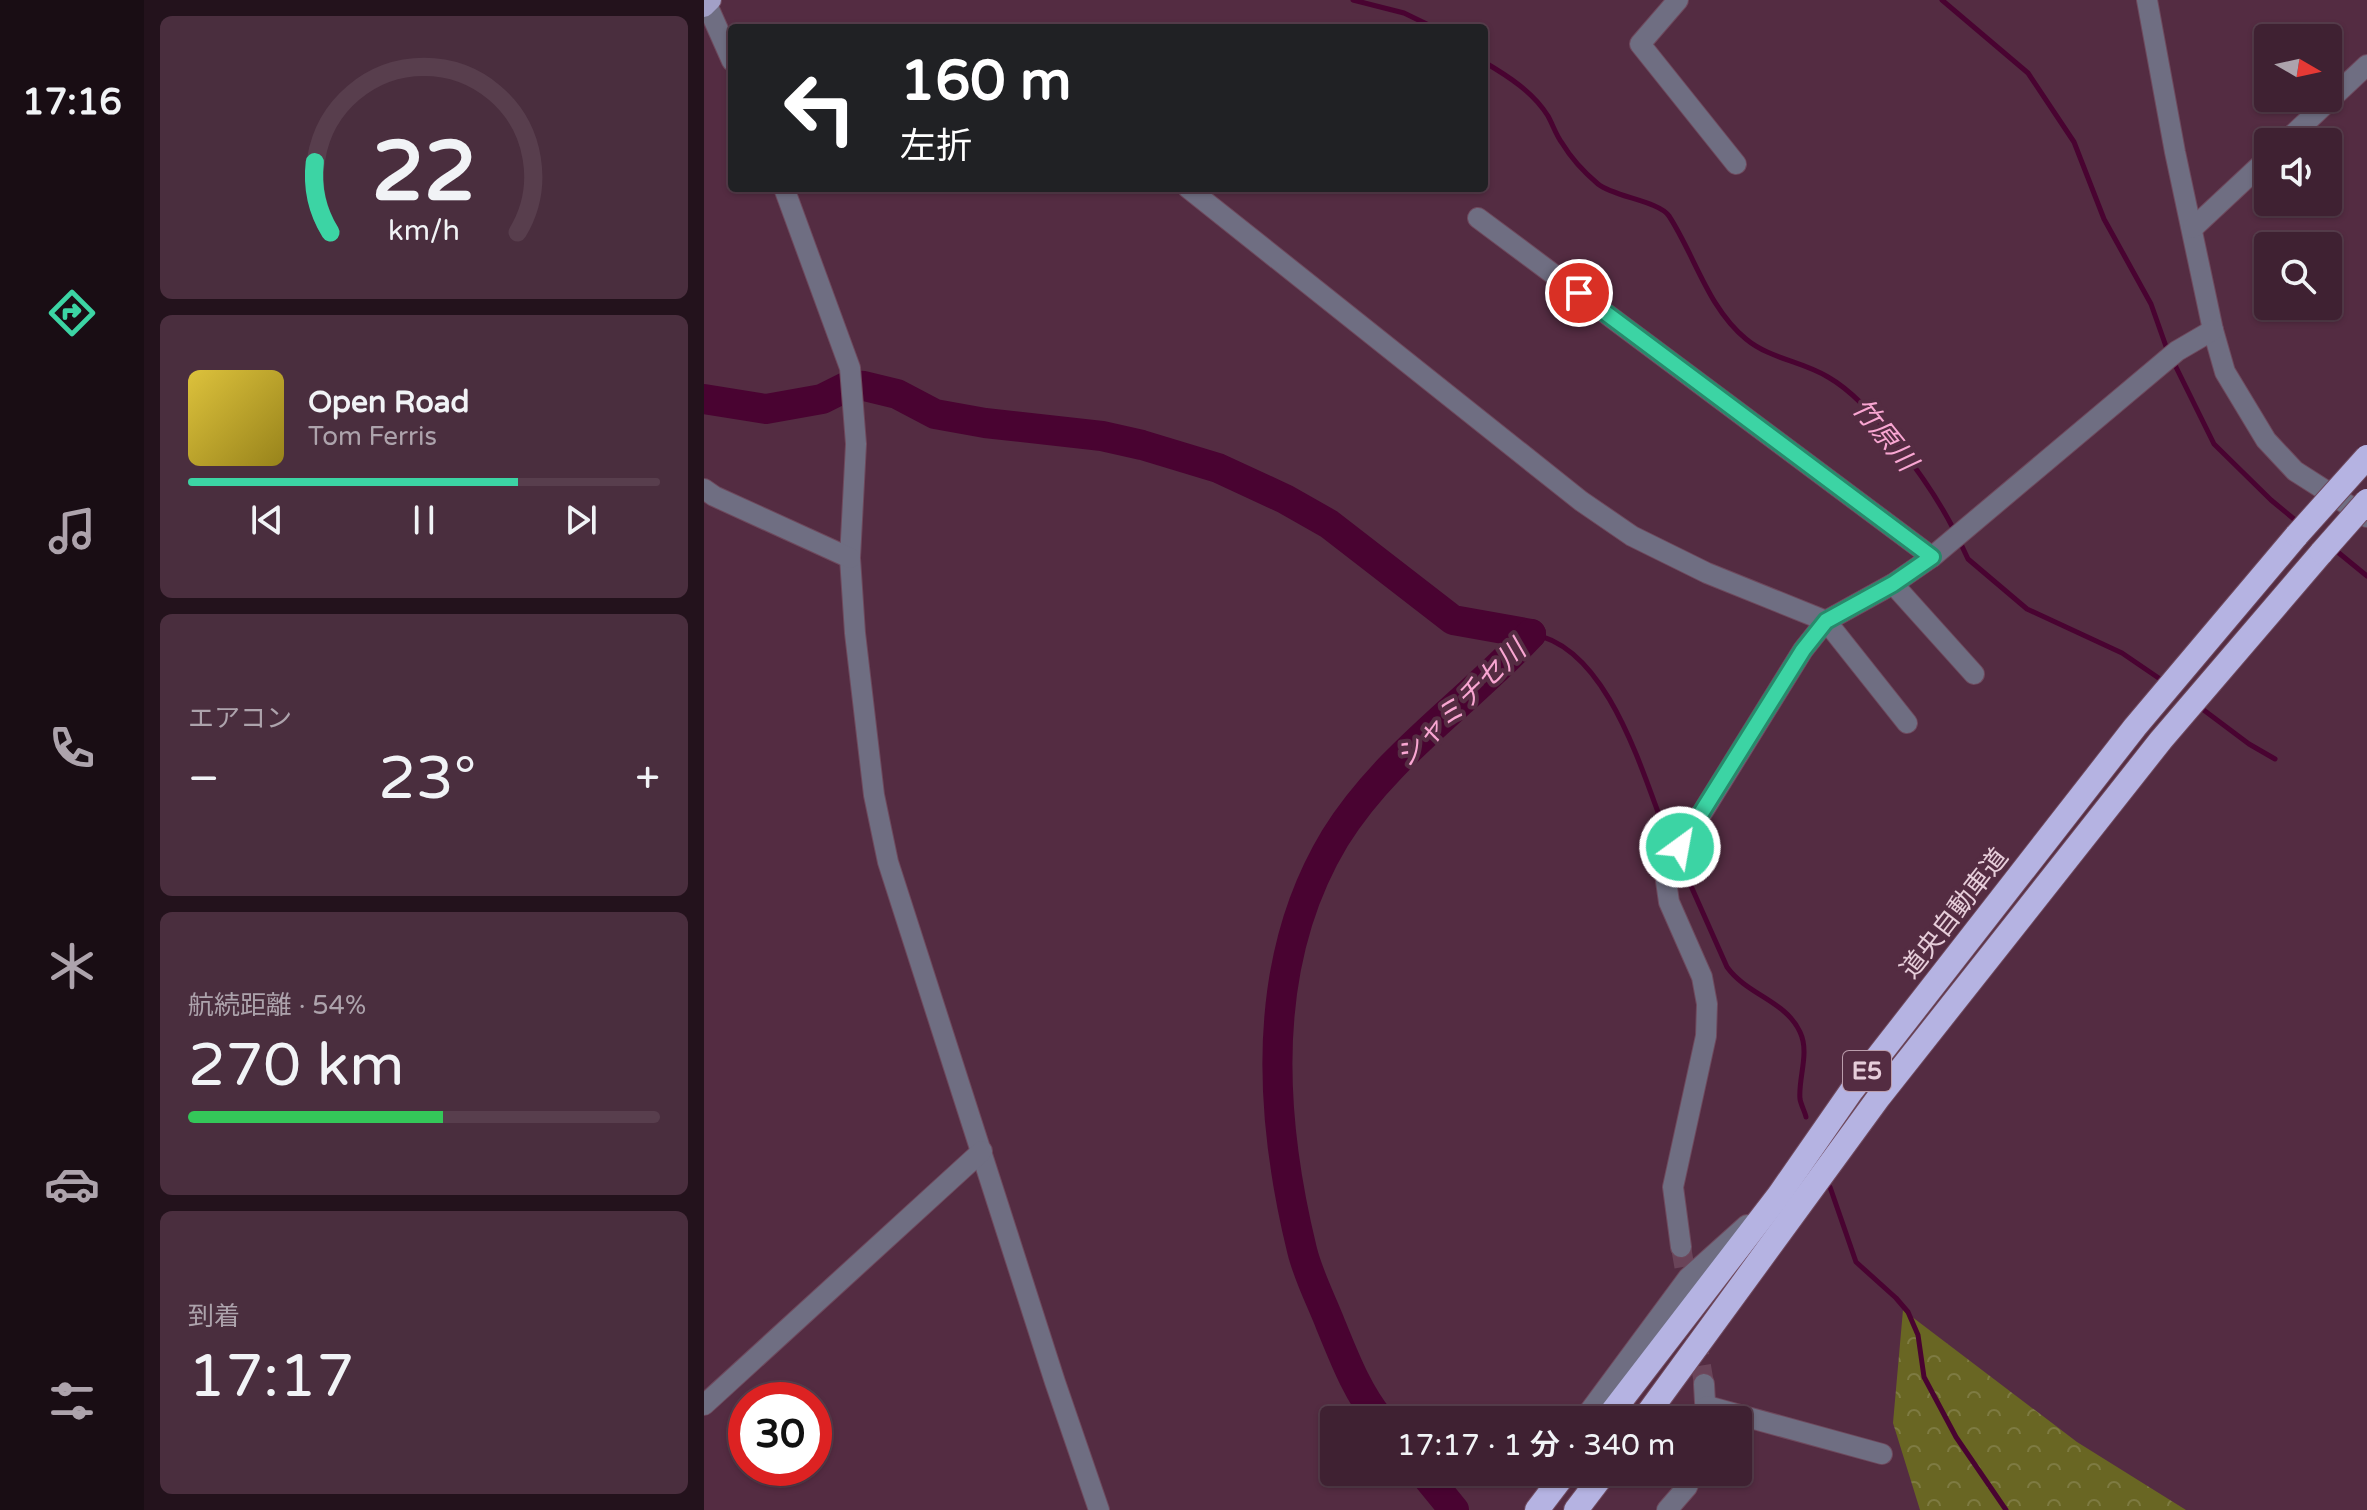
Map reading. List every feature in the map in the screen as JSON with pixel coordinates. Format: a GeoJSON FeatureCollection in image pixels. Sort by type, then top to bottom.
{"type":"FeatureCollection","features":[{"type":"Feature","properties":{"kind":"highway","name":"道央自動車道"},"geometry":{"type":"LineString","coordinates":[[1617,1406],[1779,1195],[1852,1090],[2135,727],[2367,457]]}},
{"type":"Feature","properties":{"kind":"highway","name":"E5"},"geometry":{"type":"LineString","coordinates":[[1653,1406],[1879,1097],[2161,740],[2367,501]]}},
{"type":"Feature","properties":{"kind":"highway"},"geometry":{"type":"LineString","coordinates":[[1534,1510],[1554,1486]]}},
{"type":"Feature","properties":{"kind":"highway"},"geometry":{"type":"LineString","coordinates":[[1580,1506],[1595,1486]]}},
{"type":"Feature","properties":{"kind":"street"},"geometry":{"type":"LineString","coordinates":[[1678,0],[1640,44],[1736,164]]}},
{"type":"Feature","properties":{"kind":"street"},"geometry":{"type":"LineString","coordinates":[[2147,0],[2213,330],[2225,372],[2266,440],[2295,471],[2367,517]]}},
{"type":"Feature","properties":{"kind":"street"},"geometry":{"type":"LineString","coordinates":[[707,3],[728,52]]}},
{"type":"Feature","properties":{"kind":"street"},"geometry":{"type":"LineString","coordinates":[[2300,128],[2367,65]]}},
{"type":"Feature","properties":{"kind":"street"},"geometry":{"type":"LineString","coordinates":[[2193,228],[2254,171]]}},
{"type":"Feature","properties":{"kind":"street"},"geometry":{"type":"LineString","coordinates":[[785,192],[850,368],[856,444],[850,558],[855,633],[870,766],[888,862],[1099,1510]]}},
{"type":"Feature","properties":{"kind":"street"},"geometry":{"type":"LineString","coordinates":[[1193,192],[1581,501],[1632,536],[1707,573],[1826,621],[1907,723]]}},
{"type":"Feature","properties":{"kind":"street"},"geometry":{"type":"LineString","coordinates":[[1478,218],[1932,557]]}},
{"type":"Feature","properties":{"kind":"street"},"geometry":{"type":"LineString","coordinates":[[1681,1247],[1673,1187],[1706,1036],[1707,1004],[1702,977],[1669,902],[1666,881],[1671,863],[1803,650],[1826,621],[1893,584],[1932,557],[2177,351],[2213,330]]}},
{"type":"Feature","properties":{"kind":"street"},"geometry":{"type":"LineString","coordinates":[[704,489],[850,558]]}},
{"type":"Feature","properties":{"kind":"street"},"geometry":{"type":"LineString","coordinates":[[1893,584],[1974,674]]}},
{"type":"Feature","properties":{"kind":"street"},"geometry":{"type":"LineString","coordinates":[[704,1405],[982,1151]]}},
{"type":"Feature","properties":{"kind":"street"},"geometry":{"type":"LineString","coordinates":[[1593,1406],[1688,1278],[1779,1195]]}},
{"type":"Feature","properties":{"kind":"street"},"geometry":{"type":"LineString","coordinates":[[1704,1384],[1706,1406]]}},
{"type":"Feature","properties":{"kind":"street"},"geometry":{"type":"LineString","coordinates":[[1752,1424],[1882,1454]]}},
{"type":"Feature","properties":{"kind":"street"},"geometry":{"type":"LineString","coordinates":[[1534,1510],[1545,1486]]}},
{"type":"Feature","properties":{"kind":"street"},"geometry":{"type":"LineString","coordinates":[[1667,1510],[1687,1486]]}},
{"type":"Feature","properties":{"kind":"green space"},"geometry":{"type":"Polygon","coordinates":[[[1903,1310],[2077,1442],[2186,1510],[1920,1510],[1893,1423],[1903,1310]]]}},
{"type":"Feature","properties":{"kind":"waterway","name":"竹原川"},"geometry":{"type":"LineString","coordinates":[[1353,0],[1404,13],[1427,24]]}},
{"type":"Feature","properties":{"kind":"waterway"},"geometry":{"type":"LineString","coordinates":[[1942,0],[2028,73],[2074,142],[2104,219],[2151,304],[2168,352]]}},
{"type":"Feature","properties":{"kind":"waterway","name":"竹原川"},"geometry":{"type":"LineString","coordinates":[[1488,65],[1535,99],[1570,154],[1598,184],[1656,206],[1669,216],[1712,297],[1746,339],[1765,351],[1828,377],[1863,405],[1916,468],[1954,530]]}},
{"type":"Feature","properties":{"kind":"waterway"},"geometry":{"type":"LineString","coordinates":[[2173,361],[2214,444],[2300,524]]}},
{"type":"Feature","properties":{"kind":"waterway","name":"シャミチセ川"},"geometry":{"type":"LineString","coordinates":[[704,399],[766,409],[822,399],[850,385],[864,386],[897,394],[935,414],[1102,436],[1142,445],[1218,468],[1285,499],[1329,524],[1453,620],[1531,634]]}},
{"type":"Feature","properties":{"kind":"waterway","name":"竹原川"},"geometry":{"type":"LineString","coordinates":[[1960,542],[1968,559],[2027,609],[2122,653],[2163,681]]}},
{"type":"Feature","properties":{"kind":"waterway"},"geometry":{"type":"LineString","coordinates":[[2334,549],[2367,576]]}},
{"type":"Feature","properties":{"kind":"waterway"},"geometry":{"type":"LineString","coordinates":[[1531,634],[1558,644],[1582,662],[1602,688],[1634,750],[1668,839]]}},
{"type":"Feature","properties":{"kind":"waterway","name":"シャミチセ川"},"geometry":{"type":"LineString","coordinates":[[1370,1406],[1352,1374],[1311,1278],[1291,1199],[1278,1093],[1278,1040],[1283,987],[1294,936],[1311,886],[1335,838],[1355,809],[1402,756],[1531,634]]}},
{"type":"Feature","properties":{"kind":"waterway","name":"竹原川"},"geometry":{"type":"LineString","coordinates":[[2197,705],[2249,744],[2275,759]]}},
{"type":"Feature","properties":{"kind":"waterway"},"geometry":{"type":"LineString","coordinates":[[1683,868],[1727,967],[1745,985],[1786,1013],[1800,1032],[1804,1048],[1800,1099],[1806,1117]]}},
{"type":"Feature","properties":{"kind":"waterway"},"geometry":{"type":"LineString","coordinates":[[1830,1187],[1856,1262],[1908,1312],[1918,1335],[1924,1377],[1956,1437],[2006,1510]]}},
{"type":"Feature","properties":{"kind":"waterway","name":"シャミチセ川"},"geometry":{"type":"LineString","coordinates":[[1434,1486],[1454,1510]]}},
{"type":"Feature","properties":{"kind":"tunnel"},"geometry":{"type":"LineString","coordinates":[[1681,1247],[1689,1293]]}},
{"type":"Feature","properties":{"kind":"tunnel"},"geometry":{"type":"LineString","coordinates":[[1696,1336],[1704,1384]]}},
{"type":"Feature","properties":{"kind":"route"},"geometry":{"type":"LineString","coordinates":[[1579,293],[1932,557],[1893,584],[1826,621],[1803,650],[1680,847]]}}]}
